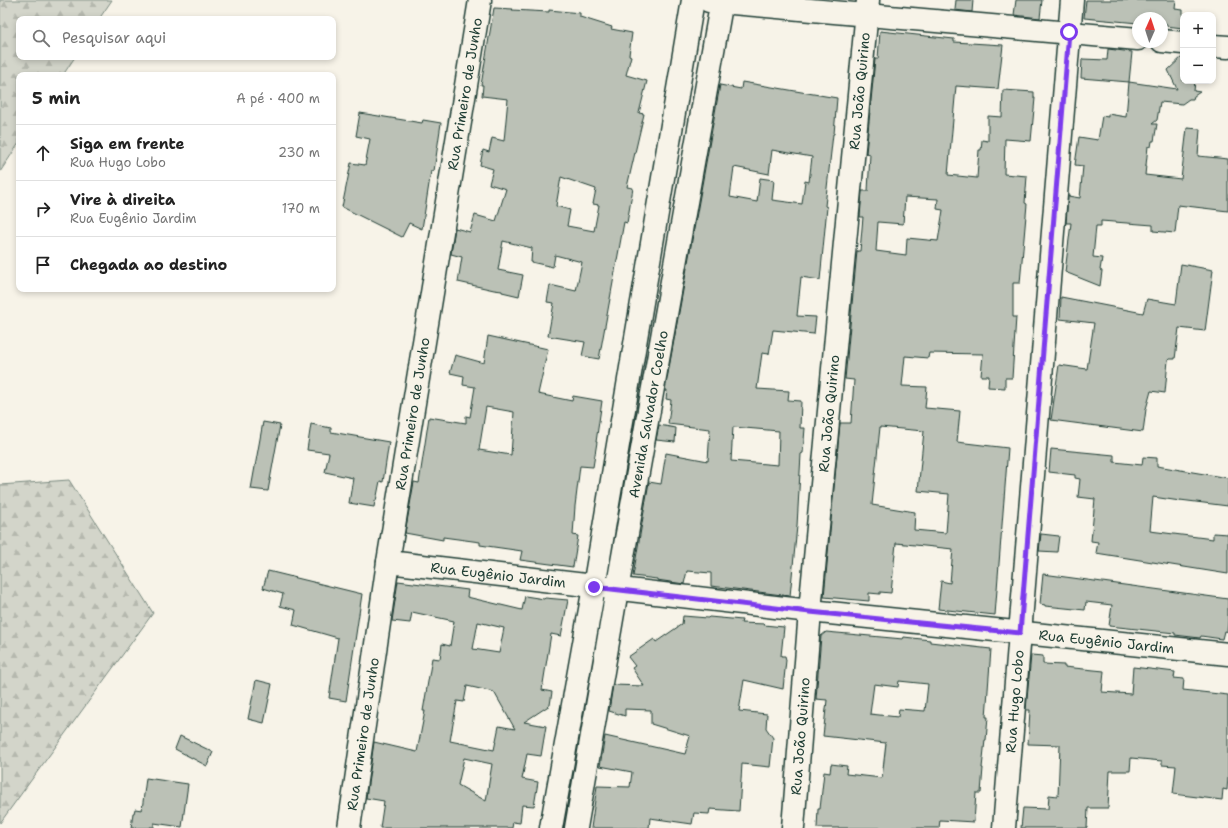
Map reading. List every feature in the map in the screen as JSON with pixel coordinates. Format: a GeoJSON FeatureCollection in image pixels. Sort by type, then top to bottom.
{"type":"FeatureCollection","features":[{"type":"Feature","properties":{"kind":"street","name":"Rua Primeiro de Junho"},"geometry":{"type":"LineString","coordinates":[[349,828],[388,562],[480,0]]}},
{"type":"Feature","properties":{"kind":"street","name":"Avenida Salvador Coelho"},"geometry":{"type":"LineString","coordinates":[[551,828],[594,587],[693,0]]}},
{"type":"Feature","properties":{"kind":"street","name":"Rua Hugo Lobo"},"geometry":{"type":"LineString","coordinates":[[1004,828],[1072,0]]}},
{"type":"Feature","properties":{"kind":"street","name":"Avenida Salvador Coelho"},"geometry":{"type":"LineString","coordinates":[[576,828],[717,1]]}},
{"type":"Feature","properties":{"kind":"street"},"geometry":{"type":"LineString","coordinates":[[717,1],[867,7],[1132,38]]}},
{"type":"Feature","properties":{"kind":"street","name":"Rua João Quirino"},"geometry":{"type":"LineString","coordinates":[[793,828],[810,612],[867,7]]}},
{"type":"Feature","properties":{"kind":"street"},"geometry":{"type":"LineString","coordinates":[[1168,42],[1180,43]]}},
{"type":"Feature","properties":{"kind":"street"},"geometry":{"type":"LineString","coordinates":[[1216,46],[1228,47]]}},
{"type":"Feature","properties":{"kind":"street","name":"Rua Eugênio Jardim"},"geometry":{"type":"LineString","coordinates":[[388,562],[810,612],[1228,654]]}},
{"type":"Feature","properties":{"kind":"green space"},"geometry":{"type":"Polygon","coordinates":[[[0,0],[112,0],[101,16],[16,16],[16,60],[73,60],[65,72],[16,72],[16,148],[0,172],[0,0]]]}},
{"type":"Feature","properties":{"kind":"green space"},"geometry":{"type":"Polygon","coordinates":[[[69,480],[153,613],[0,823],[0,485],[69,480]]]}},
{"type":"Feature","properties":{"kind":"building"},"geometry":{"type":"Polygon","coordinates":[[[956,0],[973,0],[972,12],[955,10],[956,0]]]}},
{"type":"Feature","properties":{"kind":"building"},"geometry":{"type":"Polygon","coordinates":[[[1016,0],[1042,0],[1040,18],[1014,15],[1016,0]]]}},
{"type":"Feature","properties":{"kind":"building"},"geometry":{"type":"Polygon","coordinates":[[[1086,0],[1176,0],[1175,9],[1183,10],[1183,12],[1180,12],[1180,28],[1168,26],[1168,12],[1132,12],[1132,22],[1084,18],[1086,0]]]}},
{"type":"Feature","properties":{"kind":"building"},"geometry":{"type":"Polygon","coordinates":[[[494,8],[580,13],[580,17],[612,27],[611,29],[632,33],[629,55],[631,56],[626,75],[647,81],[639,113],[644,114],[627,187],[633,188],[627,223],[624,222],[599,359],[582,356],[585,342],[548,336],[554,303],[547,302],[550,285],[576,291],[582,262],[555,255],[553,267],[531,262],[532,248],[503,241],[498,270],[523,275],[519,296],[458,282],[462,257],[451,254],[455,228],[470,232],[475,215],[496,221],[506,189],[489,184],[493,169],[480,165],[483,150],[489,152],[492,138],[504,141],[508,99],[482,96],[483,85],[481,85],[494,8]],[[561,177],[556,206],[570,210],[567,226],[594,231],[599,205],[593,204],[596,189],[561,177]]]}},
{"type":"Feature","properties":{"kind":"building"},"geometry":{"type":"Polygon","coordinates":[[[880,31],[954,39],[954,42],[1003,45],[998,89],[956,86],[948,175],[977,178],[979,150],[981,150],[982,140],[988,141],[988,116],[1002,117],[1003,90],[1034,92],[1035,98],[1031,141],[1005,139],[1004,174],[1027,176],[1025,203],[1027,204],[1020,283],[1013,283],[1013,317],[1016,317],[1012,378],[1005,378],[1005,388],[988,387],[989,376],[981,376],[983,354],[929,353],[928,358],[905,356],[902,386],[927,387],[925,408],[960,411],[957,442],[1008,448],[995,615],[938,609],[941,581],[950,583],[953,549],[896,543],[891,593],[869,593],[869,601],[824,597],[840,423],[851,423],[854,380],[845,379],[857,251],[860,251],[863,217],[860,217],[862,191],[868,191],[870,154],[866,153],[875,59],[878,59],[880,31]],[[905,197],[903,224],[878,222],[876,251],[906,255],[907,238],[938,241],[943,210],[937,209],[938,199],[905,197]],[[880,427],[872,505],[915,512],[914,530],[946,533],[949,494],[918,491],[924,431],[880,427]]]}},
{"type":"Feature","properties":{"kind":"building"},"geometry":{"type":"Polygon","coordinates":[[[1108,49],[1132,52],[1129,82],[1081,78],[1082,59],[1107,60],[1108,49]]]}},
{"type":"Feature","properties":{"kind":"building"},"geometry":{"type":"Polygon","coordinates":[[[1180,59],[1180,84],[1195,84],[1194,91],[1200,92],[1194,96],[1193,99],[1189,99],[1182,104],[1160,102],[1157,120],[1152,124],[1157,124],[1154,141],[1152,141],[1151,147],[1148,146],[1145,175],[1181,179],[1187,128],[1200,129],[1198,156],[1228,159],[1228,211],[1178,205],[1175,233],[1153,231],[1153,225],[1101,221],[1101,226],[1096,226],[1093,257],[1102,258],[1100,286],[1065,272],[1071,223],[1066,223],[1068,196],[1080,198],[1083,166],[1075,165],[1079,137],[1098,140],[1102,116],[1108,117],[1108,114],[1126,117],[1129,82],[1177,89],[1168,70],[1180,59]]]}},
{"type":"Feature","properties":{"kind":"building"},"geometry":{"type":"Polygon","coordinates":[[[742,82],[837,98],[825,206],[827,207],[820,280],[801,277],[797,316],[816,317],[814,334],[773,330],[769,354],[762,353],[757,389],[789,391],[788,400],[801,401],[800,428],[805,428],[803,453],[801,454],[797,526],[790,596],[711,586],[711,573],[687,571],[684,584],[633,576],[649,482],[661,484],[666,453],[708,461],[710,429],[668,424],[671,400],[666,399],[667,390],[665,390],[720,85],[741,89],[742,82]],[[772,150],[769,174],[734,167],[730,197],[757,202],[760,178],[774,180],[772,200],[802,204],[805,181],[809,182],[812,157],[772,150]],[[733,427],[731,461],[778,465],[779,431],[733,427]]]}},
{"type":"Feature","properties":{"kind":"building"},"geometry":{"type":"Polygon","coordinates":[[[360,113],[422,123],[423,120],[441,123],[434,171],[431,171],[422,229],[409,223],[402,237],[342,207],[351,163],[365,165],[370,139],[356,136],[360,113]]]}},
{"type":"Feature","properties":{"kind":"building"},"geometry":{"type":"Polygon","coordinates":[[[1181,264],[1213,270],[1205,331],[1179,328],[1175,359],[1168,360],[1165,393],[1151,391],[1146,409],[1143,432],[1051,420],[1059,365],[1087,369],[1094,323],[1060,319],[1061,297],[1143,313],[1147,299],[1176,304],[1181,264]]]}},
{"type":"Feature","properties":{"kind":"building"},"geometry":{"type":"Polygon","coordinates":[[[488,336],[548,349],[538,394],[572,401],[573,396],[602,401],[593,467],[580,466],[573,535],[578,536],[573,567],[520,560],[522,551],[480,545],[480,542],[443,537],[443,540],[405,533],[414,482],[419,483],[429,417],[466,423],[466,416],[470,417],[475,387],[463,385],[464,376],[450,373],[455,355],[484,363],[488,336]],[[486,407],[479,450],[511,455],[514,412],[486,407]]]}},
{"type":"Feature","properties":{"kind":"building"},"geometry":{"type":"Polygon","coordinates":[[[263,422],[280,425],[268,491],[251,489],[263,422]]]}},
{"type":"Feature","properties":{"kind":"building"},"geometry":{"type":"Polygon","coordinates":[[[311,424],[331,428],[331,432],[389,442],[383,482],[380,481],[374,507],[349,503],[353,478],[325,472],[329,453],[307,450],[311,424]]]}},
{"type":"Feature","properties":{"kind":"building"},"geometry":{"type":"Polygon","coordinates":[[[659,425],[676,428],[675,442],[656,440],[659,425]]]}},
{"type":"Feature","properties":{"kind":"building"},"geometry":{"type":"Polygon","coordinates":[[[1051,449],[1114,455],[1114,462],[1142,465],[1143,457],[1157,458],[1157,466],[1228,478],[1228,506],[1153,497],[1150,531],[1213,539],[1213,533],[1228,534],[1228,574],[1096,553],[1098,542],[1091,541],[1095,499],[1078,497],[1080,479],[1075,478],[1075,475],[1049,472],[1051,449]]]}},
{"type":"Feature","properties":{"kind":"building"},"geometry":{"type":"Polygon","coordinates":[[[1041,534],[1059,536],[1057,552],[1039,551],[1041,534]]]}},
{"type":"Feature","properties":{"kind":"building"},"geometry":{"type":"Polygon","coordinates":[[[268,571],[362,594],[346,701],[329,698],[338,638],[293,625],[296,610],[280,606],[283,594],[263,588],[268,571]]]}},
{"type":"Feature","properties":{"kind":"building"},"geometry":{"type":"Polygon","coordinates":[[[1043,574],[1228,599],[1227,632],[1224,631],[1222,639],[1201,636],[1200,638],[1175,635],[1175,633],[1109,626],[1112,605],[1086,602],[1085,610],[1045,606],[1040,604],[1043,574]]]}},
{"type":"Feature","properties":{"kind":"building"},"geometry":{"type":"Polygon","coordinates":[[[398,581],[468,590],[467,597],[522,610],[525,596],[544,599],[568,600],[561,636],[551,634],[542,690],[552,692],[550,705],[524,722],[546,726],[541,756],[527,754],[522,779],[538,782],[534,806],[522,805],[520,823],[513,822],[512,828],[380,828],[384,801],[366,798],[374,742],[417,752],[425,711],[423,711],[432,658],[440,659],[442,644],[450,646],[454,621],[412,612],[410,623],[392,621],[398,581]],[[478,622],[473,649],[499,653],[504,628],[478,622]],[[467,686],[464,702],[457,701],[450,741],[494,750],[499,726],[515,729],[494,692],[467,686]],[[464,758],[458,785],[486,801],[492,764],[464,758]]]}},
{"type":"Feature","properties":{"kind":"building"},"geometry":{"type":"Polygon","coordinates":[[[683,616],[742,620],[741,623],[765,624],[764,625],[784,627],[781,656],[785,656],[786,660],[783,689],[744,680],[739,711],[767,714],[766,728],[773,738],[770,767],[742,764],[739,811],[710,809],[709,814],[694,813],[692,824],[650,818],[649,828],[591,828],[597,786],[630,787],[632,772],[600,766],[605,736],[685,754],[690,736],[651,724],[651,710],[625,709],[625,716],[609,711],[613,685],[644,686],[632,668],[635,666],[628,657],[654,639],[656,642],[682,624],[683,616]]]}},
{"type":"Feature","properties":{"kind":"building"},"geometry":{"type":"Polygon","coordinates":[[[826,632],[903,639],[904,637],[930,640],[930,642],[991,649],[986,717],[988,717],[982,768],[981,793],[976,793],[974,822],[940,820],[939,828],[817,828],[818,809],[820,809],[824,772],[830,773],[831,764],[847,766],[846,774],[882,778],[886,743],[823,736],[827,700],[816,699],[821,636],[826,632]],[[899,681],[898,687],[874,684],[870,714],[898,717],[899,709],[925,711],[928,684],[899,681]]]}},
{"type":"Feature","properties":{"kind":"building"},"geometry":{"type":"Polygon","coordinates":[[[1031,655],[1043,656],[1043,664],[1064,665],[1064,667],[1104,671],[1102,692],[1131,694],[1133,667],[1175,672],[1174,678],[1184,679],[1183,690],[1228,695],[1228,777],[1227,790],[1223,789],[1222,800],[1173,794],[1176,766],[1162,765],[1162,761],[1131,758],[1130,771],[1110,771],[1108,808],[1088,808],[1087,828],[1021,828],[1023,808],[1048,809],[1049,795],[1058,796],[1060,745],[1028,744],[1030,710],[1026,710],[1031,655]]]}},
{"type":"Feature","properties":{"kind":"building"},"geometry":{"type":"Polygon","coordinates":[[[256,680],[272,684],[264,723],[248,719],[256,680]]]}},
{"type":"Feature","properties":{"kind":"building"},"geometry":{"type":"Polygon","coordinates":[[[180,736],[213,752],[207,766],[175,749],[180,736]]]}},
{"type":"Feature","properties":{"kind":"building"},"geometry":{"type":"Polygon","coordinates":[[[146,778],[188,784],[182,827],[154,823],[154,827],[150,828],[131,828],[135,809],[142,810],[146,778]]]}},
{"type":"Feature","properties":{"kind":"route"},"geometry":{"type":"LineString","coordinates":[[594,587],[810,612],[1020,633],[1069,32]]}}]}
